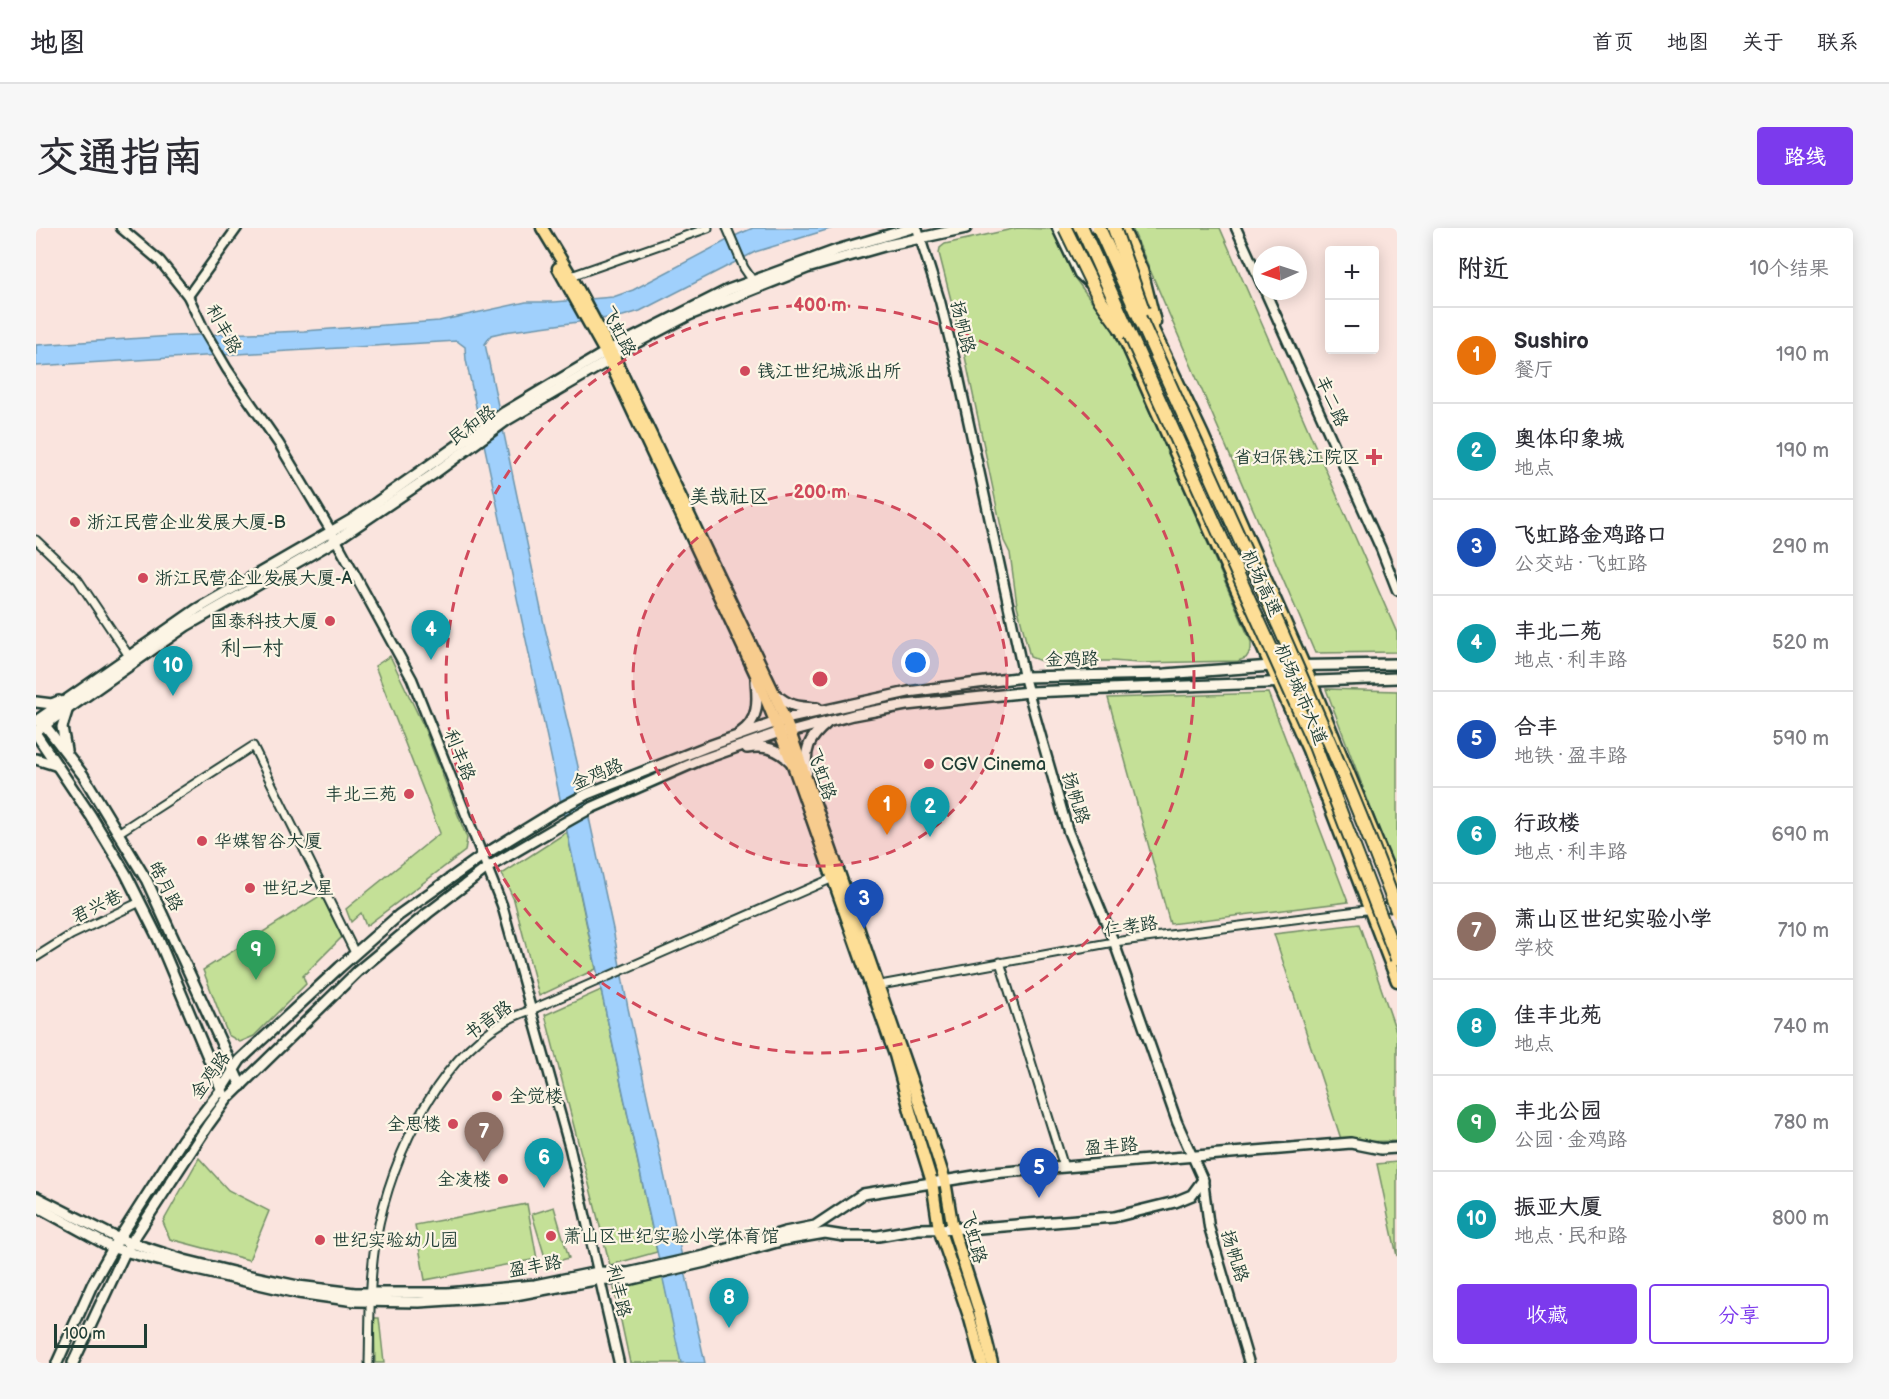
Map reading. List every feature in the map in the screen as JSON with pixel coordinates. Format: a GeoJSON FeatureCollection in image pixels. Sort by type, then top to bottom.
{"type":"FeatureCollection","features":[{"type":"Feature","properties":{"kind":"highway"},"geometry":{"type":"LineString","coordinates":[[1065,228],[1100,300],[1140,356]]}},
{"type":"Feature","properties":{"kind":"highway","name":"机场高速"},"geometry":{"type":"LineString","coordinates":[[1082,228],[1315,746],[1397,959]]}},
{"type":"Feature","properties":{"kind":"highway","name":"机场高速"},"geometry":{"type":"LineString","coordinates":[[1099,228],[1158,349],[1330,741],[1397,911]]}},
{"type":"Feature","properties":{"kind":"highway"},"geometry":{"type":"LineString","coordinates":[[1114,228],[1158,349]]}},
{"type":"Feature","properties":{"kind":"main road","name":"飞虹路"},"geometry":{"type":"LineString","coordinates":[[534,228],[592,321],[774,693],[793,765],[833,878],[875,986],[932,1182],[939,1229],[970,1319],[982,1363]]}},
{"type":"Feature","properties":{"kind":"main road","name":"飞虹路"},"geometry":{"type":"LineString","coordinates":[[542,228],[571,276],[578,297]]}},
{"type":"Feature","properties":{"kind":"main road","name":"民和路"},"geometry":{"type":"LineString","coordinates":[[39,720],[74,705],[186,626],[336,540],[507,420],[651,327],[728,290],[837,250],[915,228]]}},
{"type":"Feature","properties":{"kind":"main road","name":"民和路"},"geometry":{"type":"LineString","coordinates":[[36,733],[39,720],[197,609],[353,519],[505,412],[609,354],[689,315],[807,268],[884,246],[966,228]]}},
{"type":"Feature","properties":{"kind":"main road","name":"机场城市大道"},"geometry":{"type":"LineString","coordinates":[[1074,228],[1308,750],[1397,981]]}},
{"type":"Feature","properties":{"kind":"main road","name":"机场城市大道"},"geometry":{"type":"LineString","coordinates":[[1108,228],[1158,349],[1203,435],[1311,681],[1397,890]]}},
{"type":"Feature","properties":{"kind":"main road"},"geometry":{"type":"LineString","coordinates":[[1123,228],[1142,270],[1158,349]]}},
{"type":"Feature","properties":{"kind":"main road","name":"飞虹路"},"geometry":{"type":"LineString","coordinates":[[609,354],[756,675],[783,726],[808,786],[875,986],[945,1181],[953,1229],[979,1311],[992,1363]]}},
{"type":"Feature","properties":{"kind":"main road","name":"金鸡路"},"geometry":{"type":"LineString","coordinates":[[73,1363],[125,1252],[207,1125],[227,1100],[358,971],[428,913],[487,868],[591,808],[698,761],[832,708],[908,692],[1024,677],[1165,674],[1271,666],[1397,664]]}},
{"type":"Feature","properties":{"kind":"main road"},"geometry":{"type":"LineString","coordinates":[[732,738],[745,730],[752,722],[758,700],[756,675]]}},
{"type":"Feature","properties":{"kind":"main road","name":"金鸡路"},"geometry":{"type":"LineString","coordinates":[[57,1363],[92,1285],[113,1248],[183,1139],[221,1090],[240,1060],[399,915],[482,856],[587,794],[732,738],[783,726],[830,721],[906,705],[1029,692],[1397,678]]}},
{"type":"Feature","properties":{"kind":"main road"},"geometry":{"type":"LineString","coordinates":[[36,702],[52,704],[75,693]]}},
{"type":"Feature","properties":{"kind":"main road"},"geometry":{"type":"LineString","coordinates":[[774,693],[786,704],[832,708]]}},
{"type":"Feature","properties":{"kind":"main road"},"geometry":{"type":"LineString","coordinates":[[68,755],[62,727],[66,712],[74,705]]}},
{"type":"Feature","properties":{"kind":"main road","name":"皓月路"},"geometry":{"type":"LineString","coordinates":[[39,720],[83,775],[147,881],[241,1086]]}},
{"type":"Feature","properties":{"kind":"main road"},"geometry":{"type":"LineString","coordinates":[[808,786],[806,750],[810,741],[830,721]]}},
{"type":"Feature","properties":{"kind":"main road","name":"皓月路"},"geometry":{"type":"LineString","coordinates":[[36,733],[91,816],[140,902],[227,1100]]}},
{"type":"Feature","properties":{"kind":"main road"},"geometry":{"type":"LineString","coordinates":[[727,751],[765,747],[783,754],[793,765]]}},
{"type":"Feature","properties":{"kind":"main road"},"geometry":{"type":"LineString","coordinates":[[36,759],[56,765]]}},
{"type":"Feature","properties":{"kind":"main road","name":"盈丰路"},"geometry":{"type":"LineString","coordinates":[[36,1206],[113,1248],[239,1281],[298,1293],[454,1301],[510,1296],[599,1275],[628,1273],[704,1256],[785,1232],[815,1226],[863,1194],[932,1182],[993,1173],[1351,1143],[1382,1149],[1397,1148]]}},
{"type":"Feature","properties":{"kind":"main road","name":"盈丰路"},"geometry":{"type":"LineString","coordinates":[[599,1275],[628,1280],[784,1240],[825,1233],[844,1236],[878,1236],[918,1229],[953,1229],[1114,1217],[1175,1202],[1192,1195],[1203,1180]]}},
{"type":"Feature","properties":{"kind":"main road","name":"盈丰路"},"geometry":{"type":"LineString","coordinates":[[36,1197],[119,1239],[184,1260],[298,1287],[371,1298]]}},
{"type":"Feature","properties":{"kind":"street","name":"利丰路"},"geometry":{"type":"LineString","coordinates":[[121,228],[160,261],[188,296],[204,330],[227,369],[279,444],[331,531],[411,679],[502,905],[570,1149],[619,1363]]}},
{"type":"Feature","properties":{"kind":"street"},"geometry":{"type":"LineString","coordinates":[[188,296],[237,228]]}},
{"type":"Feature","properties":{"kind":"street"},"geometry":{"type":"LineString","coordinates":[[571,276],[708,228]]}},
{"type":"Feature","properties":{"kind":"street","name":"扬帆路"},"geometry":{"type":"LineString","coordinates":[[915,228],[921,239],[940,301],[1024,677],[1068,831],[1114,942],[1177,1122],[1194,1155],[1203,1180],[1209,1227],[1249,1363]]}},
{"type":"Feature","properties":{"kind":"street"},"geometry":{"type":"LineString","coordinates":[[1057,228],[1079,274],[1108,302]]}},
{"type":"Feature","properties":{"kind":"street"},"geometry":{"type":"LineString","coordinates":[[1236,228],[1253,265]]}},
{"type":"Feature","properties":{"kind":"street"},"geometry":{"type":"LineString","coordinates":[[727,229],[744,268],[753,281]]}},
{"type":"Feature","properties":{"kind":"street","name":"丰二路"},"geometry":{"type":"LineString","coordinates":[[1269,300],[1382,549],[1397,590]]}},
{"type":"Feature","properties":{"kind":"street"},"geometry":{"type":"LineString","coordinates":[[36,540],[78,580],[129,656]]}},
{"type":"Feature","properties":{"kind":"street"},"geometry":{"type":"LineString","coordinates":[[118,833],[253,746],[355,953]]}},
{"type":"Feature","properties":{"kind":"street","name":"书音路"},"geometry":{"type":"LineString","coordinates":[[369,1363],[376,1239],[393,1172],[412,1128],[454,1065],[478,1041],[514,1015],[531,1010],[833,878]]}},
{"type":"Feature","properties":{"kind":"street","name":"君兴巷"},"geometry":{"type":"LineString","coordinates":[[36,957],[71,935],[140,902]]}},
{"type":"Feature","properties":{"kind":"street","name":"仁孝路"},"geometry":{"type":"LineString","coordinates":[[875,986],[1114,942],[1397,906]]}},
{"type":"Feature","properties":{"kind":"street"},"geometry":{"type":"LineString","coordinates":[[1000,962],[1064,1167]]}},
{"type":"Feature","properties":{"kind":"green space"},"geometry":{"type":"Polygon","coordinates":[[[1017,228],[1052,229],[1074,277],[1116,334],[1251,642],[1251,650],[1246,658],[1238,661],[1139,663],[1041,661],[1030,657],[1017,605],[1010,553],[1004,541],[963,347],[939,253],[940,248],[945,244],[1017,228]]]}},
{"type":"Feature","properties":{"kind":"green space"},"geometry":{"type":"Polygon","coordinates":[[[1132,228],[1220,228],[1397,633],[1397,652],[1315,653],[1132,228]]]}},
{"type":"Feature","properties":{"kind":"green space"},"geometry":{"type":"Polygon","coordinates":[[[390,656],[423,725],[467,838],[465,851],[366,926],[361,913],[351,922],[346,909],[440,833],[375,666],[390,656]]]}},
{"type":"Feature","properties":{"kind":"green space"},"geometry":{"type":"Polygon","coordinates":[[[1326,689],[1397,691],[1397,878],[1326,689]]]}},
{"type":"Feature","properties":{"kind":"green space"},"geometry":{"type":"Polygon","coordinates":[[[1268,693],[1348,902],[1170,924],[1108,698],[1268,693]]]}},
{"type":"Feature","properties":{"kind":"green space"},"geometry":{"type":"Polygon","coordinates":[[[567,832],[596,969],[539,996],[514,900],[502,874],[567,832]]]}},
{"type":"Feature","properties":{"kind":"green space"},"geometry":{"type":"Polygon","coordinates":[[[321,895],[342,937],[303,976],[306,984],[254,1036],[240,1042],[228,1035],[203,970],[321,895]]]}},
{"type":"Feature","properties":{"kind":"green space"},"geometry":{"type":"Polygon","coordinates":[[[1359,924],[1397,1034],[1397,1141],[1342,1142],[1274,934],[1359,924]]]}},
{"type":"Feature","properties":{"kind":"green space"},"geometry":{"type":"Polygon","coordinates":[[[601,990],[657,1252],[610,1265],[545,1015],[601,990]]]}},
{"type":"Feature","properties":{"kind":"green space"},"geometry":{"type":"Polygon","coordinates":[[[199,1158],[228,1190],[269,1211],[249,1260],[170,1239],[163,1222],[199,1158]]]}},
{"type":"Feature","properties":{"kind":"green space"},"geometry":{"type":"Polygon","coordinates":[[[1397,1162],[1397,1256],[1377,1164],[1397,1162]]]}},
{"type":"Feature","properties":{"kind":"green space"},"geometry":{"type":"Polygon","coordinates":[[[527,1204],[537,1259],[425,1280],[415,1225],[527,1204]]]}},
{"type":"Feature","properties":{"kind":"green space","name":"萧山区世纪实验小学体育馆"},"geometry":{"type":"Polygon","coordinates":[[[554,1207],[569,1258],[547,1264],[532,1214],[554,1207]]]}},
{"type":"Feature","properties":{"kind":"green space"},"geometry":{"type":"Polygon","coordinates":[[[663,1277],[682,1363],[630,1363],[614,1288],[663,1277]]]}},
{"type":"Feature","properties":{"kind":"green space"},"geometry":{"type":"Polygon","coordinates":[[[374,1318],[379,1318],[384,1363],[375,1363],[374,1318]]]}},
{"type":"Feature","properties":{"kind":"water"},"geometry":{"type":"Polygon","coordinates":[[[753,228],[833,228],[755,252],[640,311],[623,316],[504,332],[491,335],[485,344],[705,1363],[681,1363],[465,347],[457,341],[36,366],[36,345],[173,336],[304,331],[439,321],[526,302],[613,297],[633,290],[753,228]]]}},
{"type":"Feature","properties":{"kind":"place","name":"钱江世纪城派出所"},"geometry":{"type":"Point","coordinates":[745,371]}},
{"type":"Feature","properties":{"kind":"place","name":"省妇保钱江院区"},"geometry":{"type":"Point","coordinates":[1374,457]}},
{"type":"Feature","properties":{"kind":"place","name":"浙江民营企业发展大厦-B"},"geometry":{"type":"Point","coordinates":[75,522]}},
{"type":"Feature","properties":{"kind":"place","name":"浙江民营企业发展大厦-A"},"geometry":{"type":"Point","coordinates":[143,578]}},
{"type":"Feature","properties":{"kind":"place","name":"国泰科技大厦"},"geometry":{"type":"Point","coordinates":[330,621]}},
{"type":"Feature","properties":{"kind":"place","name":"丰北二苑"},"geometry":{"type":"Point","coordinates":[431,660]}},
{"type":"Feature","properties":{"kind":"place","name":"振亚大厦"},"geometry":{"type":"Point","coordinates":[173,696]}},
{"type":"Feature","properties":{"kind":"place","name":"CGV Cinema"},"geometry":{"type":"Point","coordinates":[929,764]}},
{"type":"Feature","properties":{"kind":"place","name":"丰北三苑"},"geometry":{"type":"Point","coordinates":[409,794]}},
{"type":"Feature","properties":{"kind":"place","name":"Sushiro"},"geometry":{"type":"Point","coordinates":[887,835]}},
{"type":"Feature","properties":{"kind":"place","name":"奥体印象城"},"geometry":{"type":"Point","coordinates":[930,837]}},
{"type":"Feature","properties":{"kind":"place","name":"华媒智谷大厦"},"geometry":{"type":"Point","coordinates":[202,841]}},
{"type":"Feature","properties":{"kind":"place","name":"世纪之星"},"geometry":{"type":"Point","coordinates":[250,888]}},
{"type":"Feature","properties":{"kind":"place","name":"飞虹路金鸡路口"},"geometry":{"type":"Point","coordinates":[864,929]}},
{"type":"Feature","properties":{"kind":"place","name":"丰北公园"},"geometry":{"type":"Point","coordinates":[256,980]}},
{"type":"Feature","properties":{"kind":"place","name":"全觉楼"},"geometry":{"type":"Point","coordinates":[497,1096]}},
{"type":"Feature","properties":{"kind":"place","name":"全思楼"},"geometry":{"type":"Point","coordinates":[453,1124]}},
{"type":"Feature","properties":{"kind":"place","name":"萧山区世纪实验小学"},"geometry":{"type":"Point","coordinates":[484,1162]}},
{"type":"Feature","properties":{"kind":"place","name":"全凌楼"},"geometry":{"type":"Point","coordinates":[503,1179]}},
{"type":"Feature","properties":{"kind":"place","name":"行政楼"},"geometry":{"type":"Point","coordinates":[544,1188]}},
{"type":"Feature","properties":{"kind":"place","name":"合丰"},"geometry":{"type":"Point","coordinates":[1039,1198]}},
{"type":"Feature","properties":{"kind":"place","name":"萧山区世纪实验小学体育馆"},"geometry":{"type":"Point","coordinates":[551,1236]}},
{"type":"Feature","properties":{"kind":"place","name":"世纪实验幼儿园"},"geometry":{"type":"Point","coordinates":[320,1240]}},
{"type":"Feature","properties":{"kind":"place","name":"佳丰北苑"},"geometry":{"type":"Point","coordinates":[729,1328]}},
{"type":"Feature","properties":{"kind":"district","name":"美哉社区"},"geometry":{"type":"Point","coordinates":[729,496]}},
{"type":"Feature","properties":{"kind":"district","name":"利一村"},"geometry":{"type":"Point","coordinates":[252,648]}}]}
